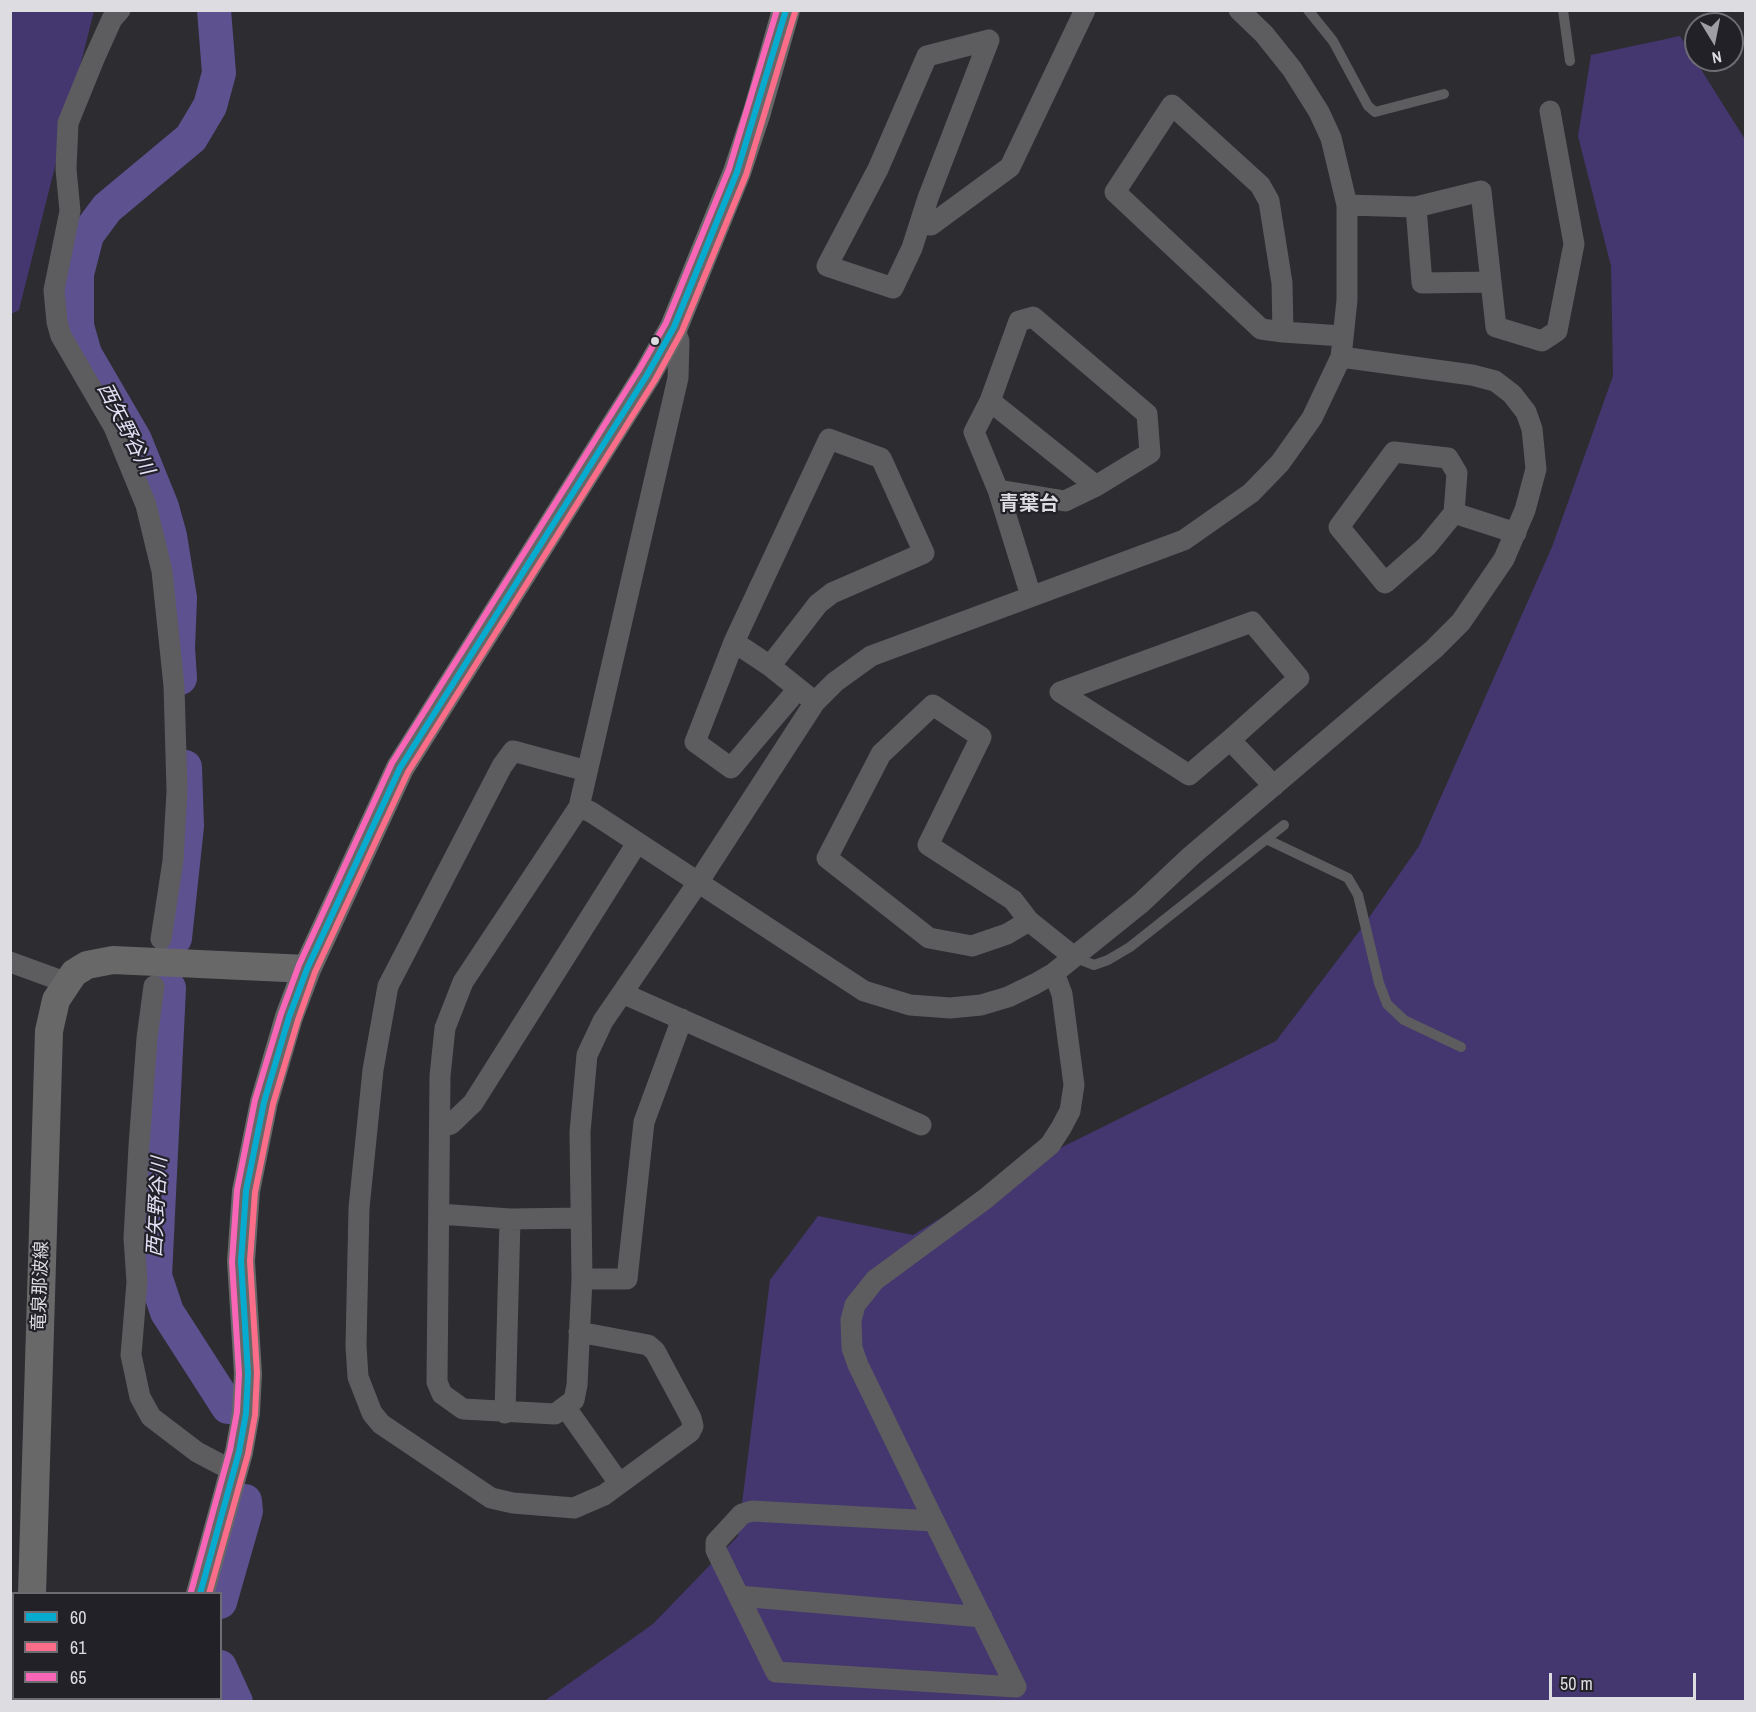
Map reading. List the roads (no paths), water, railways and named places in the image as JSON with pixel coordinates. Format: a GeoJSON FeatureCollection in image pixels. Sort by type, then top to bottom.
{"type":"FeatureCollection","features":[{"type":"Feature","properties":{"kind":"street"},"geometry":{"type":"LineString","coordinates":[[120,10],[112,19],[68,123],[66,169],[70,211],[54,290],[55,308],[62,336],[114,427],[146,505],[162,571],[174,686],[177,790],[173,861],[161,939]]}},
{"type":"Feature","properties":{"kind":"street"},"geometry":{"type":"LineString","coordinates":[[200,1592],[242,1435],[248,1392],[241,1261],[246,1191],[276,1058],[307,969],[400,768],[647,375],[674,327],[737,172],[786,10]]}},
{"type":"Feature","properties":{"kind":"street"},"geometry":{"type":"LineString","coordinates":[[922,224],[932,225],[1010,167],[1085,10]]}},
{"type":"Feature","properties":{"kind":"street"},"geometry":{"type":"LineString","coordinates":[[770,666],[818,604],[832,593],[924,553],[881,458],[829,439],[734,642],[694,742],[731,768],[807,695],[835,682],[871,656],[1184,540],[1251,493],[1280,463],[1312,418],[1342,346],[1347,300],[1347,205],[1331,138],[1319,112],[1293,69],[1264,34],[1239,10]]}},
{"type":"Feature","properties":{"kind":"street"},"geometry":{"type":"LineString","coordinates":[[989,40],[927,198],[922,224],[893,288],[827,266],[883,159],[927,56],[989,40]]}},
{"type":"Feature","properties":{"kind":"street"},"geometry":{"type":"LineString","coordinates":[[579,807],[591,812],[697,884],[864,991],[910,1005],[950,1008],[981,1005],[1008,997],[1054,973],[1141,903],[1191,856],[1434,649],[1461,622],[1504,559],[1516,533],[1532,486],[1536,447],[1526,412],[1512,394],[1496,381],[1283,332],[1261,329],[1115,192],[1172,105],[1260,185],[1269,201],[1282,283],[1283,332]]}},
{"type":"Feature","properties":{"kind":"street"},"geometry":{"type":"LineString","coordinates":[[1347,205],[1416,207],[1481,191],[1496,327],[1542,341],[1557,331],[1574,244],[1550,111]]}},
{"type":"Feature","properties":{"kind":"street"},"geometry":{"type":"LineString","coordinates":[[1416,207],[1422,283],[1491,282]]}},
{"type":"Feature","properties":{"kind":"street"},"geometry":{"type":"LineString","coordinates":[[998,490],[1065,501],[1096,486],[1150,453],[1147,414],[1033,317],[1019,321],[990,402],[974,432],[998,490],[1031,596]]}},
{"type":"Feature","properties":{"kind":"street"},"geometry":{"type":"LineString","coordinates":[[674,327],[679,341],[678,378],[579,807],[463,982],[452,1005],[442,1048],[437,1382],[442,1394],[463,1409],[555,1414],[574,1400],[577,1385],[582,1280],[580,1131],[587,1055],[594,1036],[697,884],[807,695]]}},
{"type":"Feature","properties":{"kind":"street"},"geometry":{"type":"LineString","coordinates":[[990,402],[1096,486]]}},
{"type":"Feature","properties":{"kind":"street"},"geometry":{"type":"LineString","coordinates":[[1394,452],[1448,458],[1457,473],[1454,513],[1427,546],[1385,583],[1339,526],[1394,452]]}},
{"type":"Feature","properties":{"kind":"street"},"geometry":{"type":"LineString","coordinates":[[1454,513],[1516,533]]}},
{"type":"Feature","properties":{"kind":"street"},"geometry":{"type":"LineString","coordinates":[[1252,622],[1299,678],[1230,740],[1189,775],[1060,692],[1252,622]]}},
{"type":"Feature","properties":{"kind":"street"},"geometry":{"type":"LineString","coordinates":[[734,642],[807,695]]}},
{"type":"Feature","properties":{"kind":"street"},"geometry":{"type":"LineString","coordinates":[[1029,921],[1007,934],[972,946],[929,938],[827,858],[882,754],[933,705],[981,737],[928,845],[1013,900],[1029,921],[1074,957]]}},
{"type":"Feature","properties":{"kind":"street"},"geometry":{"type":"LineString","coordinates":[[1230,740],[1274,786]]}},
{"type":"Feature","properties":{"kind":"street"},"geometry":{"type":"LineString","coordinates":[[579,1332],[648,1345],[655,1351],[691,1418],[693,1426],[690,1432],[619,1483],[587,1504],[574,1508],[513,1503],[491,1498],[381,1424],[364,1397],[356,1365],[359,1208],[365,1138],[388,986],[501,766],[513,751],[587,771]]}},
{"type":"Feature","properties":{"kind":"street"},"geometry":{"type":"LineString","coordinates":[[440,1127],[451,1124],[473,1102],[638,843]]}},
{"type":"Feature","properties":{"kind":"street"},"geometry":{"type":"LineString","coordinates":[[10,962],[65,982],[87,965],[114,960],[307,969]]}},
{"type":"Feature","properties":{"kind":"street"},"geometry":{"type":"LineString","coordinates":[[934,1521],[752,1511],[742,1514],[716,1542],[716,1550],[776,1671],[1016,1687],[858,1365],[852,1348],[851,1320],[855,1305],[875,1280],[986,1199],[1050,1145],[1061,1128],[1070,1111],[1074,1085],[1062,994],[1054,973]]}},
{"type":"Feature","properties":{"kind":"street","name":"竜泉那波線"},"geometry":{"type":"LineString","coordinates":[[32,1592],[49,1031],[53,1007],[65,982]]}},
{"type":"Feature","properties":{"kind":"street"},"geometry":{"type":"LineString","coordinates":[[154,986],[147,1038],[134,1227],[136,1282],[131,1355],[140,1397],[151,1417],[198,1452],[233,1470]]}},
{"type":"Feature","properties":{"kind":"street"},"geometry":{"type":"LineString","coordinates":[[622,993],[921,1125]]}},
{"type":"Feature","properties":{"kind":"street"},"geometry":{"type":"LineString","coordinates":[[582,1280],[627,1279],[644,1122],[682,1019]]}},
{"type":"Feature","properties":{"kind":"street"},"geometry":{"type":"LineString","coordinates":[[439,1214],[510,1219],[581,1218]]}},
{"type":"Feature","properties":{"kind":"street"},"geometry":{"type":"LineString","coordinates":[[505,1413],[510,1219]]}},
{"type":"Feature","properties":{"kind":"street"},"geometry":{"type":"LineString","coordinates":[[566,1408],[619,1483]]}},
{"type":"Feature","properties":{"kind":"street"},"geometry":{"type":"LineString","coordinates":[[739,1596],[982,1617]]}},
{"type":"Feature","properties":{"kind":"lane"},"geometry":{"type":"LineString","coordinates":[[1308,10],[1333,41],[1368,106],[1375,112],[1444,94]]}},
{"type":"Feature","properties":{"kind":"lane"},"geometry":{"type":"LineString","coordinates":[[1563,10],[1570,62]]}},
{"type":"Feature","properties":{"kind":"lane"},"geometry":{"type":"LineString","coordinates":[[1074,957],[1094,965],[1130,947],[1284,825]]}},
{"type":"Feature","properties":{"kind":"lane"},"geometry":{"type":"LineString","coordinates":[[1266,839],[1348,878],[1358,895],[1379,983],[1387,1004],[1404,1020],[1461,1047]]}},
{"type":"Feature","properties":{"kind":"waterway","name":"西矢野谷川"},"geometry":{"type":"LineString","coordinates":[[180,678],[178,648],[180,598],[170,536],[162,507],[135,440],[85,354],[77,326],[77,274],[87,235],[107,208],[191,138],[210,106],[219,73],[214,10]]}},
{"type":"Feature","properties":{"kind":"waterway","name":"西矢野谷川"},"geometry":{"type":"LineString","coordinates":[[175,938],[187,826],[185,767]]}},
{"type":"Feature","properties":{"kind":"waterway","name":"西矢野谷川"},"geometry":{"type":"LineString","coordinates":[[169,988],[155,1276],[167,1312],[228,1407]]}},
{"type":"Feature","properties":{"kind":"waterway","name":"西矢野谷川"},"geometry":{"type":"LineString","coordinates":[[222,1595],[246,1511],[245,1501]]}},
{"type":"Feature","properties":{"kind":"waterway","name":"西矢野谷川"},"geometry":{"type":"LineString","coordinates":[[222,1671],[236,1702]]}},
{"type":"Feature","properties":{"kind":"district","name":"青葉台"},"geometry":{"type":"Point","coordinates":[1029,505]}}]}
